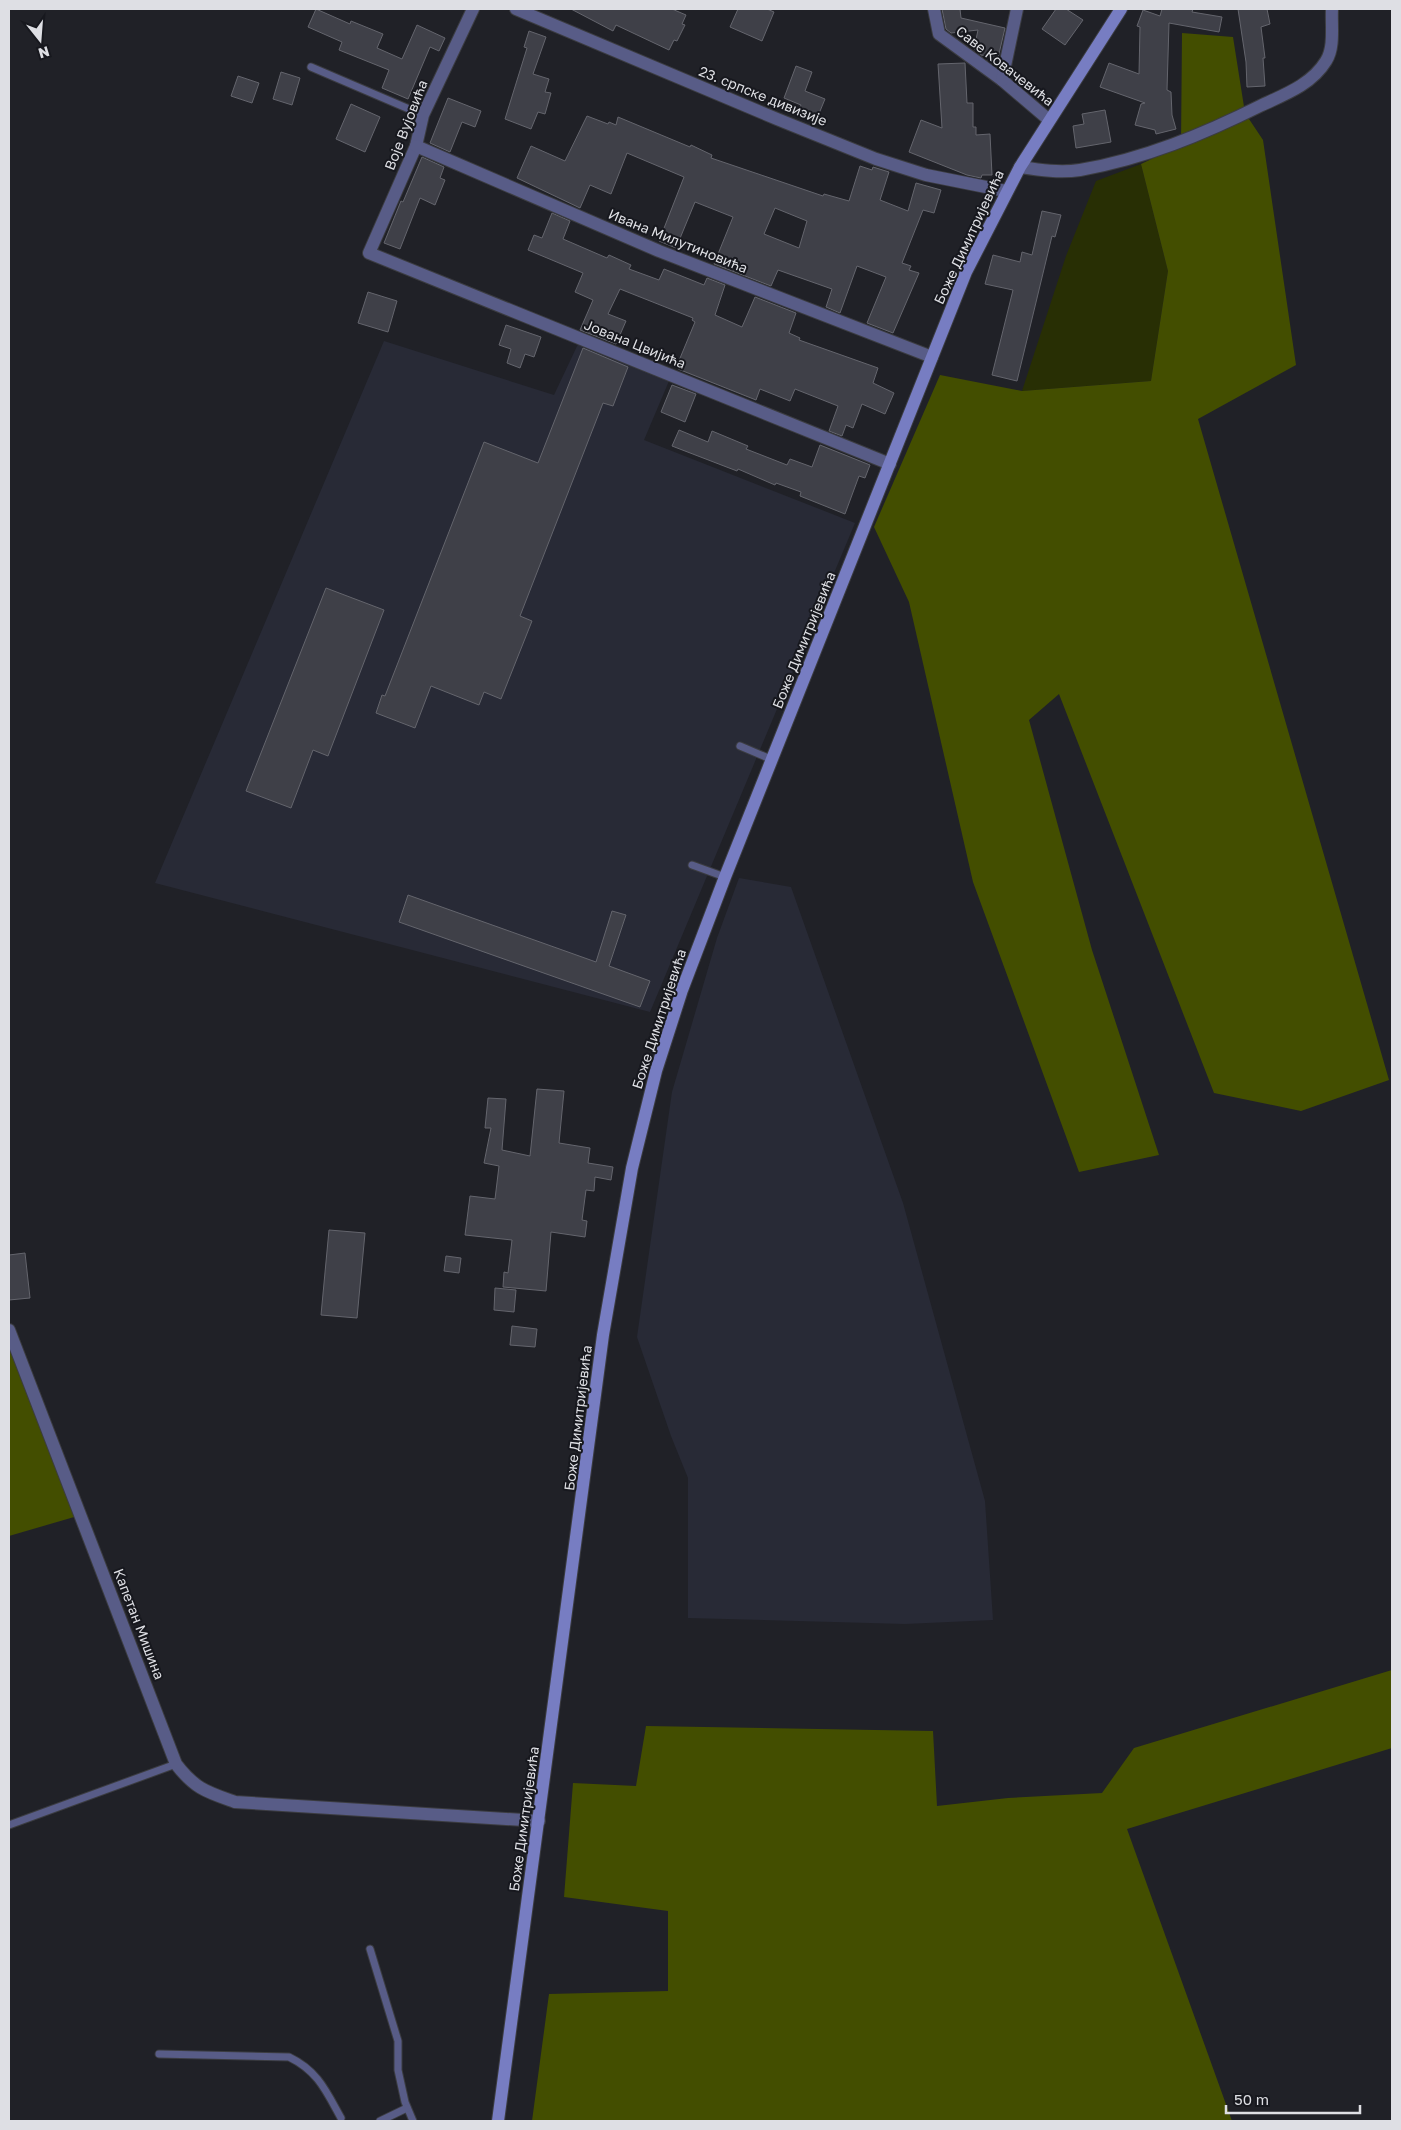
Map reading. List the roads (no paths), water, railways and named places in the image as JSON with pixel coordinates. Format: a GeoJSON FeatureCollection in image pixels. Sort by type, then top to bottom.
{"type":"FeatureCollection","features":[{"type":"Feature","properties":{"kind":"main road","name":"Боже Димитријевића"},"geometry":{"type":"LineString","coordinates":[[498,2121],[603,1335],[632,1168],[667,1034],[725,877],[966,272],[1020,167],[1121,9]]}},
{"type":"Feature","properties":{"kind":"street","name":"Воје Вујовића"},"geometry":{"type":"LineString","coordinates":[[369,253],[416,146],[423,115],[473,9]]}},
{"type":"Feature","properties":{"kind":"street","name":"23. српске дивизије"},"geometry":{"type":"LineString","coordinates":[[516,9],[876,159],[926,175],[1006,191]]}},
{"type":"Feature","properties":{"kind":"street","name":"Саве Ковачевића"},"geometry":{"type":"LineString","coordinates":[[934,9],[939,34],[1002,80],[1050,120]]}},
{"type":"Feature","properties":{"kind":"street"},"geometry":{"type":"LineString","coordinates":[[1002,80],[1017,9]]}},
{"type":"Feature","properties":{"kind":"street"},"geometry":{"type":"LineString","coordinates":[[1020,167],[1048,171],[1078,170],[1126,161],[1212,130],[1302,86],[1320,70],[1328,59],[1331,46],[1332,9]]}},
{"type":"Feature","properties":{"kind":"street","name":"Ивана Милутиновића"},"geometry":{"type":"LineString","coordinates":[[416,146],[660,251],[932,356]]}},
{"type":"Feature","properties":{"kind":"street","name":"Јована Цвијића"},"geometry":{"type":"LineString","coordinates":[[369,253],[890,464]]}},
{"type":"Feature","properties":{"kind":"street","name":"Капетан Мишина"},"geometry":{"type":"LineString","coordinates":[[9,1330],[176,1764],[187,1779],[201,1789],[235,1802],[539,1821]]}},
{"type":"Feature","properties":{"kind":"lane"},"geometry":{"type":"LineString","coordinates":[[311,67],[423,115]]}},
{"type":"Feature","properties":{"kind":"lane"},"geometry":{"type":"LineString","coordinates":[[740,746],[773,760]]}},
{"type":"Feature","properties":{"kind":"lane"},"geometry":{"type":"LineString","coordinates":[[692,865],[725,877]]}},
{"type":"Feature","properties":{"kind":"lane"},"geometry":{"type":"LineString","coordinates":[[9,1826],[176,1764]]}},
{"type":"Feature","properties":{"kind":"lane"},"geometry":{"type":"LineString","coordinates":[[370,1949],[398,2041],[398,2070],[407,2108],[413,2121]]}},
{"type":"Feature","properties":{"kind":"lane"},"geometry":{"type":"LineString","coordinates":[[159,2054],[288,2057],[301,2063],[320,2080],[340,2120],[350,2121]]}},
{"type":"Feature","properties":{"kind":"lane"},"geometry":{"type":"LineString","coordinates":[[380,2121],[407,2108]]}}]}
